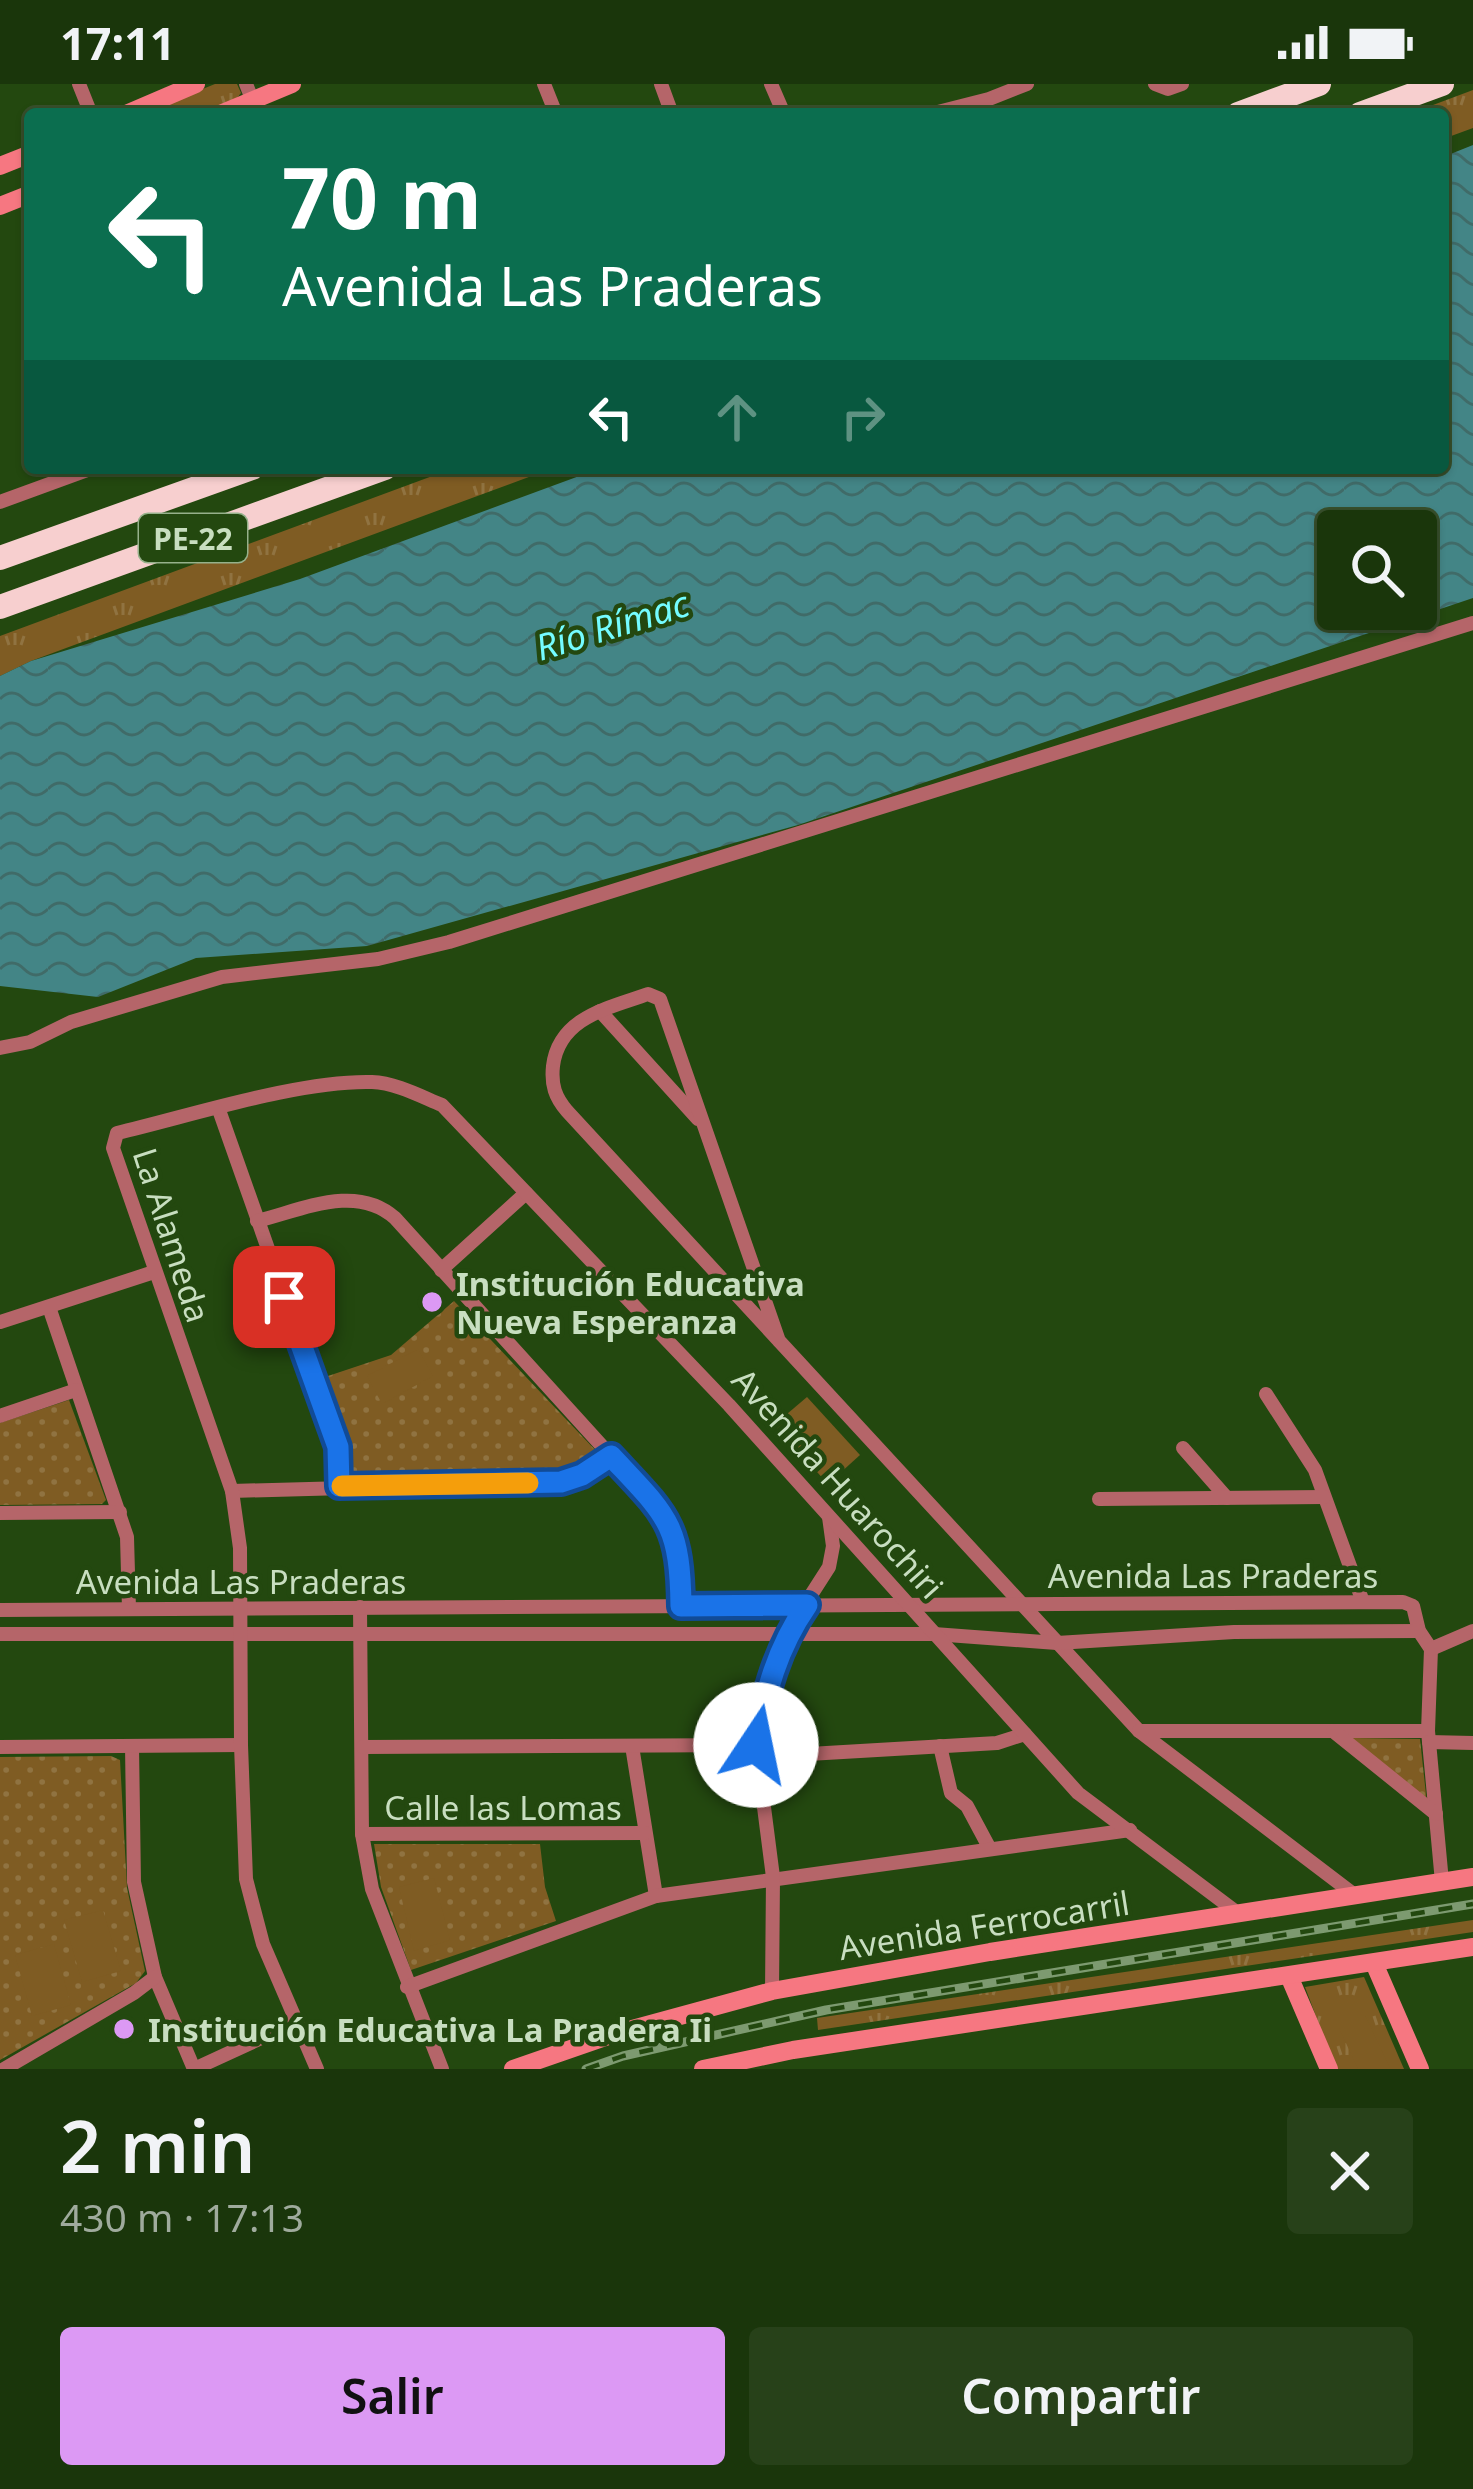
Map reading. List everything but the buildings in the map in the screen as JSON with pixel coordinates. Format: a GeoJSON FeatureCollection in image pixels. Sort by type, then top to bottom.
{"type":"FeatureCollection","features":[{"type":"Feature","properties":{"kind":"highway"},"geometry":{"type":"LineString","coordinates":[[1254,108],[1319,84]]}},
{"type":"Feature","properties":{"kind":"highway"},"geometry":{"type":"LineString","coordinates":[[1376,108],[1442,84]]}},
{"type":"Feature","properties":{"kind":"highway","name":"PE-22"},"geometry":{"type":"LineString","coordinates":[[0,559],[235,474]]}},
{"type":"Feature","properties":{"kind":"highway","name":"PE-22"},"geometry":{"type":"LineString","coordinates":[[0,608],[369,474]]}},
{"type":"Feature","properties":{"kind":"street"},"geometry":{"type":"LineString","coordinates":[[140,108],[196,84]]}},
{"type":"Feature","properties":{"kind":"street"},"geometry":{"type":"LineString","coordinates":[[252,100],[292,84]]}},
{"type":"Feature","properties":{"kind":"street"},"geometry":{"type":"LineString","coordinates":[[1155,84],[1168,89],[1182,84]]}},
{"type":"Feature","properties":{"kind":"street"},"geometry":{"type":"LineString","coordinates":[[948,108],[1011,87]]}},
{"type":"Feature","properties":{"kind":"street"},"geometry":{"type":"LineString","coordinates":[[0,502],[77,474]]}},
{"type":"Feature","properties":{"kind":"street"},"geometry":{"type":"LineString","coordinates":[[0,1048],[222,977],[378,959],[449,942],[1473,623]]}},
{"type":"Feature","properties":{"kind":"street","name":"Avenida Huarochiri"},"geometry":{"type":"LineString","coordinates":[[704,1125],[655,995],[601,1011],[573,1024],[562,1037],[555,1054],[556,1097],[1139,1731],[1356,1896]]}},
{"type":"Feature","properties":{"kind":"street"},"geometry":{"type":"LineString","coordinates":[[601,1011],[704,1125],[779,1341]]}},
{"type":"Feature","properties":{"kind":"street","name":"Avenida Huarochiri"},"geometry":{"type":"LineString","coordinates":[[116,1133],[308,1089],[374,1082],[409,1090],[442,1106],[828,1512],[1078,1792],[1239,1914]]}},
{"type":"Feature","properties":{"kind":"street"},"geometry":{"type":"LineString","coordinates":[[218,1110],[338,1447],[339,1486]]}},
{"type":"Feature","properties":{"kind":"street","name":"La Alameda"},"geometry":{"type":"LineString","coordinates":[[116,1133],[112,1148],[232,1491],[240,1548],[246,1879],[263,1944],[317,2069]]}},
{"type":"Feature","properties":{"kind":"street"},"geometry":{"type":"LineString","coordinates":[[441,1270],[526,1192]]}},
{"type":"Feature","properties":{"kind":"street"},"geometry":{"type":"LineString","coordinates":[[257,1221],[339,1201],[373,1202],[394,1217],[671,1527],[680,1554],[681,1606]]}},
{"type":"Feature","properties":{"kind":"street"},"geometry":{"type":"LineString","coordinates":[[0,1322],[154,1272]]}},
{"type":"Feature","properties":{"kind":"street"},"geometry":{"type":"LineString","coordinates":[[49,1307],[127,1537],[129,1610]]}},
{"type":"Feature","properties":{"kind":"street"},"geometry":{"type":"LineString","coordinates":[[0,1416],[76,1390]]}},
{"type":"Feature","properties":{"kind":"street"},"geometry":{"type":"LineString","coordinates":[[1266,1394],[1315,1470],[1363,1602]]}},
{"type":"Feature","properties":{"kind":"street"},"geometry":{"type":"LineString","coordinates":[[1183,1448],[1226,1498]]}},
{"type":"Feature","properties":{"kind":"street"},"geometry":{"type":"LineString","coordinates":[[232,1491],[561,1482],[611,1456]]}},
{"type":"Feature","properties":{"kind":"street"},"geometry":{"type":"LineString","coordinates":[[1099,1499],[1324,1497]]}},
{"type":"Feature","properties":{"kind":"street"},"geometry":{"type":"LineString","coordinates":[[0,1513],[120,1512]]}},
{"type":"Feature","properties":{"kind":"street"},"geometry":{"type":"LineString","coordinates":[[772,1991],[772,1877],[757,1751],[765,1694],[786,1634],[832,1557],[828,1512]]}},
{"type":"Feature","properties":{"kind":"street","name":"Avenida Las Praderas"},"geometry":{"type":"LineString","coordinates":[[0,1610],[1363,1602],[1409,1603],[1419,1631],[1234,1632],[1058,1643],[934,1634],[0,1634]]}},
{"type":"Feature","properties":{"kind":"street"},"geometry":{"type":"LineString","coordinates":[[360,1606],[362,1834],[372,1889],[442,2069]]}},
{"type":"Feature","properties":{"kind":"street"},"geometry":{"type":"LineString","coordinates":[[1419,1631],[1431,1649],[1429,1736],[1442,1882]]}},
{"type":"Feature","properties":{"kind":"street"},"geometry":{"type":"LineString","coordinates":[[1431,1649],[1473,1631]]}},
{"type":"Feature","properties":{"kind":"street"},"geometry":{"type":"LineString","coordinates":[[1139,1731],[1333,1731],[1473,1743]]}},
{"type":"Feature","properties":{"kind":"street"},"geometry":{"type":"LineString","coordinates":[[1333,1731],[1436,1814]]}},
{"type":"Feature","properties":{"kind":"street"},"geometry":{"type":"LineString","coordinates":[[362,1747],[632,1746],[757,1751],[997,1743],[1025,1734]]}},
{"type":"Feature","properties":{"kind":"street"},"geometry":{"type":"LineString","coordinates":[[0,1748],[241,1745]]}},
{"type":"Feature","properties":{"kind":"street"},"geometry":{"type":"LineString","coordinates":[[131,1746],[134,1882],[154,1977],[194,2069],[296,2022]]}},
{"type":"Feature","properties":{"kind":"street"},"geometry":{"type":"LineString","coordinates":[[632,1746],[656,1896]]}},
{"type":"Feature","properties":{"kind":"street"},"geometry":{"type":"LineString","coordinates":[[940,1746],[951,1793],[967,1806],[990,1849]]}},
{"type":"Feature","properties":{"kind":"street"},"geometry":{"type":"LineString","coordinates":[[407,1987],[656,1896],[1130,1830]]}},
{"type":"Feature","properties":{"kind":"street","name":"Calle las Lomas"},"geometry":{"type":"LineString","coordinates":[[362,1834],[645,1833]]}},
{"type":"Feature","properties":{"kind":"street","name":"Avenida Ferrocarril"},"geometry":{"type":"LineString","coordinates":[[513,2069],[614,2034],[772,1991],[1473,1877]]}},
{"type":"Feature","properties":{"kind":"street"},"geometry":{"type":"LineString","coordinates":[[703,2069],[796,2060],[1473,1947]]}},
{"type":"Feature","properties":{"kind":"street"},"geometry":{"type":"LineString","coordinates":[[1373,1963],[1420,2069]]}},
{"type":"Feature","properties":{"kind":"street"},"geometry":{"type":"LineString","coordinates":[[1289,1976],[1329,2069]]}},
{"type":"Feature","properties":{"kind":"street"},"geometry":{"type":"LineString","coordinates":[[4,2069],[154,1977]]}},
{"type":"Feature","properties":{"kind":"green space"},"geometry":{"type":"Polygon","coordinates":[[[215,84],[237,84],[241,93],[223,108],[156,108],[215,84]]]}},
{"type":"Feature","properties":{"kind":"green space"},"geometry":{"type":"Polygon","coordinates":[[[1473,90],[1473,128],[1449,137],[1449,108],[1425,108],[1473,90]]]}},
{"type":"Feature","properties":{"kind":"green space"},"geometry":{"type":"Polygon","coordinates":[[[438,474],[537,474],[0,676],[0,636],[438,474]]]}},
{"type":"Feature","properties":{"kind":"green space"},"geometry":{"type":"Polygon","coordinates":[[[454,1301],[598,1453],[559,1475],[349,1477],[343,1440],[322,1378],[391,1355],[454,1301]]]}},
{"type":"Feature","properties":{"kind":"green space"},"geometry":{"type":"Polygon","coordinates":[[[418,1349],[433,1376],[382,1404],[367,1376],[418,1349]]]}},
{"type":"Feature","properties":{"kind":"green space"},"geometry":{"type":"Polygon","coordinates":[[[807,1397],[860,1455],[828,1484],[774,1425],[807,1397]]]}},
{"type":"Feature","properties":{"kind":"green space"},"geometry":{"type":"Polygon","coordinates":[[[69,1400],[106,1500],[102,1504],[0,1505],[0,1423],[69,1400]]]}},
{"type":"Feature","properties":{"kind":"green space"},"geometry":{"type":"Polygon","coordinates":[[[1352,1738],[1420,1739],[1427,1804],[1352,1738]]]}},
{"type":"Feature","properties":{"kind":"green space"},"geometry":{"type":"Polygon","coordinates":[[[111,1756],[120,1760],[127,1888],[145,1971],[136,1983],[0,2060],[0,1757],[111,1756]]]}},
{"type":"Feature","properties":{"kind":"green space"},"geometry":{"type":"Polygon","coordinates":[[[374,1844],[540,1844],[545,1887],[556,1921],[411,1970],[381,1887],[374,1844]]]}},
{"type":"Feature","properties":{"kind":"green space"},"geometry":{"type":"Polygon","coordinates":[[[434,1878],[450,1940],[414,1951],[399,1887],[434,1878]]]}},
{"type":"Feature","properties":{"kind":"green space"},"geometry":{"type":"Polygon","coordinates":[[[103,1910],[121,1971],[82,1982],[64,1920],[103,1910]]]}},
{"type":"Feature","properties":{"kind":"green space"},"geometry":{"type":"Polygon","coordinates":[[[1473,1920],[1473,1932],[818,2030],[817,2018],[1473,1920]]]}},
{"type":"Feature","properties":{"kind":"green space"},"geometry":{"type":"Polygon","coordinates":[[[54,1944],[71,2005],[32,2016],[15,1955],[54,1944]]]}},
{"type":"Feature","properties":{"kind":"green space"},"geometry":{"type":"Polygon","coordinates":[[[1364,1977],[1404,2069],[1336,2069],[1305,1987],[1364,1977]]]}},
{"type":"Feature","properties":{"kind":"green space"},"geometry":{"type":"Polygon","coordinates":[[[1365,2015],[1388,2069],[1358,2069],[1339,2028],[1365,2015]]]}},
{"type":"Feature","properties":{"kind":"water","name":"Río Rímac"},"geometry":{"type":"Polygon","coordinates":[[[1473,145],[1473,598],[1437,610],[1437,510],[1317,510],[1317,630],[1378,630],[798,825],[367,946],[196,958],[98,997],[0,986],[0,676],[31,661],[300,579],[585,474],[1449,474],[1449,155],[1473,145]]]}},
{"type":"Feature","properties":{"kind":"railway"},"geometry":{"type":"LineString","coordinates":[[586,2069],[623,2056],[826,2010],[1473,1904]]}},
{"type":"Feature","properties":{"kind":"slow traffic"},"geometry":{"type":"LineString","coordinates":[[342,1486],[528,1483]]}},
{"type":"Feature","properties":{"kind":"place","name":"Institución Educativa Nueva Esperanza"},"geometry":{"type":"Point","coordinates":[432,1302]}},
{"type":"Feature","properties":{"kind":"place","name":"Institución Educativa La Pradera Ii"},"geometry":{"type":"Point","coordinates":[124,2029]}},
{"type":"Feature","properties":{"kind":"route"},"geometry":{"type":"LineString","coordinates":[[284,1297],[338,1447],[339,1486],[561,1482],[611,1456],[671,1527],[680,1554],[681,1606],[807,1605],[786,1634],[765,1694],[756,1745]]}}]}
